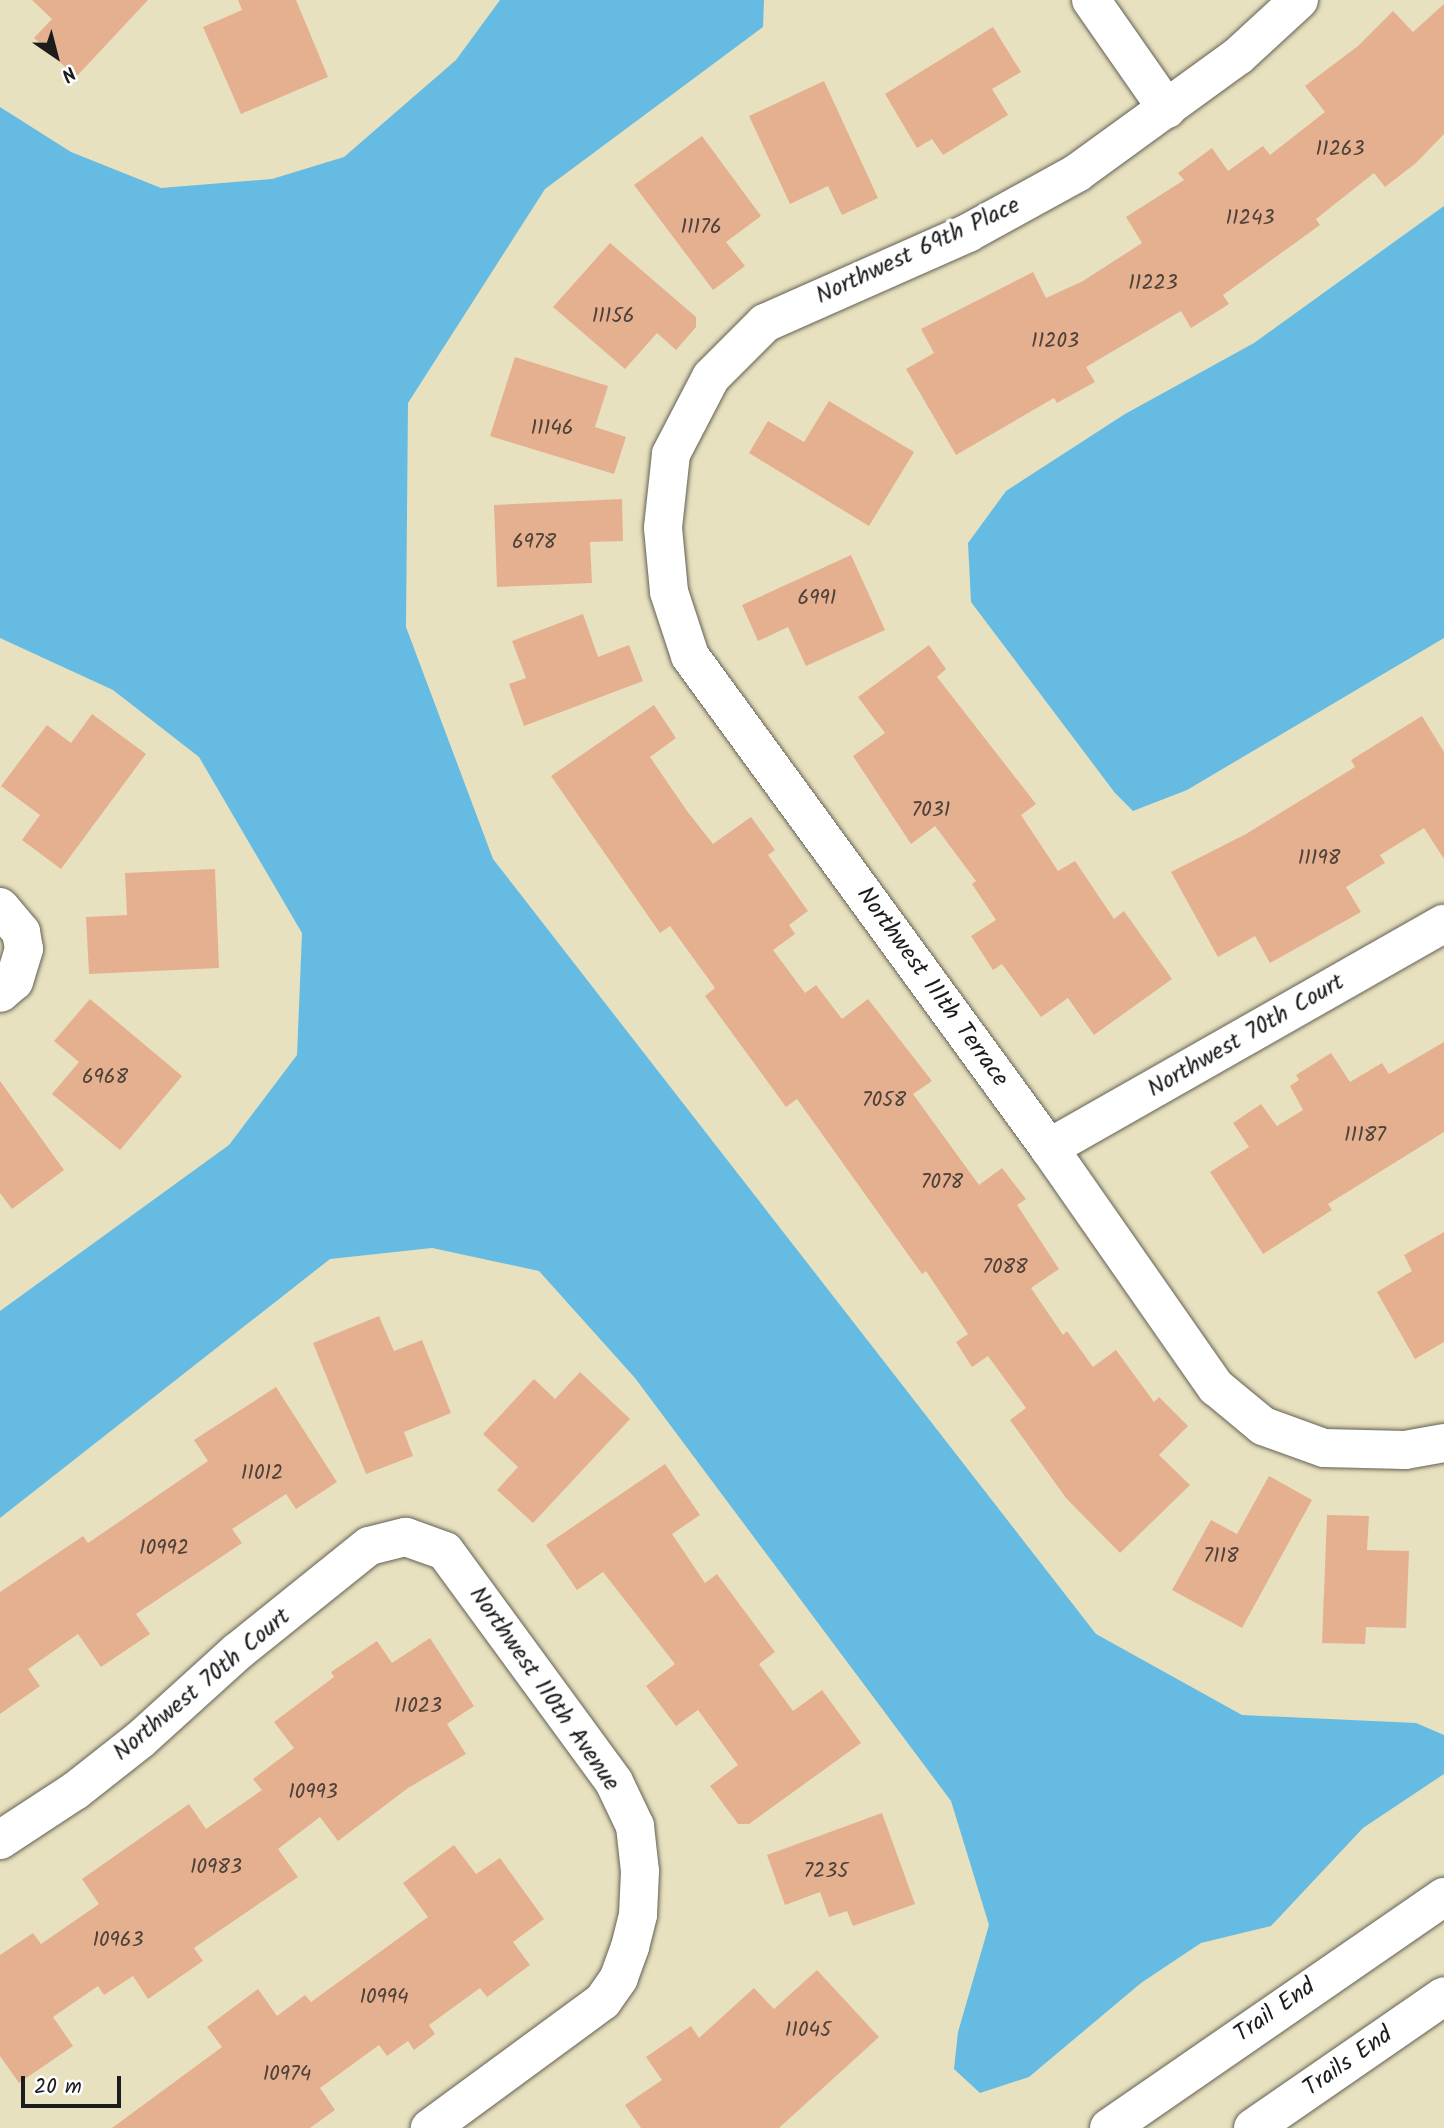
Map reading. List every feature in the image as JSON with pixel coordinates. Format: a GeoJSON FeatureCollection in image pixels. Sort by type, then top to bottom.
{"type":"FeatureCollection","features":[{"type":"Feature","properties":{"kind":"street"},"geometry":{"type":"LineString","coordinates":[[1091,0],[1167,109]]}},
{"type":"Feature","properties":{"kind":"street","name":"Northwest 69th Place"},"geometry":{"type":"LineString","coordinates":[[671,454],[711,377],[765,323],[968,233],[1077,173],[1238,56],[1299,0]]}},
{"type":"Feature","properties":{"kind":"street","name":"Northwest 111th Terrace"},"geometry":{"type":"LineString","coordinates":[[671,454],[663,528],[669,592],[690,656],[1049,1148],[1216,1387],[1263,1426],[1324,1448],[1405,1450],[1444,1443]]}},
{"type":"Feature","properties":{"kind":"street"},"geometry":{"type":"LineString","coordinates":[[0,907],[21,932],[24,949],[13,981],[0,993]]}},
{"type":"Feature","properties":{"kind":"street","name":"Northwest 70th Court"},"geometry":{"type":"LineString","coordinates":[[1049,1148],[1444,924]]}},
{"type":"Feature","properties":{"kind":"street","name":"Northwest 70th Court"},"geometry":{"type":"LineString","coordinates":[[0,1840],[130,1747],[237,1652],[369,1546],[406,1537]]}},
{"type":"Feature","properties":{"kind":"street","name":"Northwest 110th Avenue"},"geometry":{"type":"LineString","coordinates":[[406,1537],[445,1551],[614,1782],[635,1826],[640,1871],[638,1915],[619,1978],[603,2001],[430,2128]]}},
{"type":"Feature","properties":{"kind":"street","name":"Trail End"},"geometry":{"type":"LineString","coordinates":[[1109,2128],[1444,1897]]}},
{"type":"Feature","properties":{"kind":"street","name":"Trails End"},"geometry":{"type":"LineString","coordinates":[[1254,2128],[1444,1996]]}},
{"type":"Feature","properties":{"kind":"water"},"geometry":{"type":"Polygon","coordinates":[[[500,0],[764,0],[763,27],[545,189],[408,403],[406,627],[493,859],[1096,1634],[1242,1715],[1416,1723],[1444,1735],[1444,1774],[1363,1828],[1271,1926],[1201,1943],[1141,1983],[1029,2077],[980,2093],[954,2069],[958,2032],[989,1925],[951,1801],[635,1378],[539,1271],[432,1248],[330,1259],[0,1518],[0,1311],[229,1145],[297,1055],[302,933],[199,757],[113,690],[0,638],[0,107],[71,152],[161,188],[272,179],[344,157],[456,60],[500,0]]]}},
{"type":"Feature","properties":{"kind":"water"},"geometry":{"type":"Polygon","coordinates":[[[1444,206],[1444,638],[1187,790],[1133,811],[1115,793],[971,602],[968,543],[1006,491],[1125,414],[1254,343],[1444,206]]]}},
{"type":"Feature","properties":{"kind":"building"},"geometry":{"type":"Polygon","coordinates":[[[32,0],[148,0],[76,77],[34,38],[52,19],[32,0]]]}},
{"type":"Feature","properties":{"kind":"building"},"geometry":{"type":"Polygon","coordinates":[[[238,0],[296,0],[328,77],[241,114],[203,27],[242,10],[238,0]]]}},
{"type":"Feature","properties":{"kind":"building"},"geometry":{"type":"Polygon","coordinates":[[[1444,4],[1444,134],[1416,163],[1385,187],[1374,173],[1316,219],[1320,225],[1223,295],[1229,304],[1191,328],[1181,311],[1086,367],[1095,382],[1057,403],[1054,398],[956,455],[906,369],[934,353],[921,329],[1033,272],[1046,298],[1083,281],[1142,243],[1126,217],[1184,180],[1178,173],[1212,148],[1228,171],[1263,146],[1270,155],[1325,112],[1305,86],[1358,46],[1393,11],[1413,32],[1444,4]]]}},
{"type":"Feature","properties":{"kind":"building"},"geometry":{"type":"Polygon","coordinates":[[[993,27],[1021,72],[992,89],[1008,115],[943,155],[932,139],[917,148],[885,94],[993,27]]]}},
{"type":"Feature","properties":{"kind":"building"},"geometry":{"type":"Polygon","coordinates":[[[824,81],[878,198],[842,215],[828,186],[790,204],[749,116],[824,81]]]}},
{"type":"Feature","properties":{"kind":"building"},"geometry":{"type":"Polygon","coordinates":[[[702,136],[761,216],[726,242],[745,266],[713,290],[634,185],[702,136]]]}},
{"type":"Feature","properties":{"kind":"building"},"geometry":{"type":"Polygon","coordinates":[[[610,243],[696,317],[696,327],[676,350],[657,333],[625,369],[553,307],[610,243]]]}},
{"type":"Feature","properties":{"kind":"building"},"geometry":{"type":"Polygon","coordinates":[[[515,357],[608,386],[595,427],[626,437],[614,474],[490,436],[515,357]]]}},
{"type":"Feature","properties":{"kind":"building"},"geometry":{"type":"Polygon","coordinates":[[[829,401],[914,452],[869,526],[749,453],[768,421],[804,442],[829,401]]]}},
{"type":"Feature","properties":{"kind":"building"},"geometry":{"type":"Polygon","coordinates":[[[622,499],[623,541],[590,542],[592,583],[497,587],[494,505],[622,499]]]}},
{"type":"Feature","properties":{"kind":"building"},"geometry":{"type":"Polygon","coordinates":[[[851,555],[885,630],[806,666],[788,627],[758,641],[742,605],[851,555]]]}},
{"type":"Feature","properties":{"kind":"building"},"geometry":{"type":"Polygon","coordinates":[[[583,614],[598,657],[629,645],[643,681],[524,726],[509,684],[526,678],[512,641],[583,614]]]}},
{"type":"Feature","properties":{"kind":"building"},"geometry":{"type":"Polygon","coordinates":[[[929,645],[946,669],[937,677],[1036,804],[1021,815],[1058,871],[1075,861],[1114,919],[1124,911],[1172,979],[1094,1035],[1068,998],[1041,1017],[1002,964],[993,970],[971,936],[996,920],[972,884],[976,881],[935,826],[911,844],[853,756],[885,733],[858,697],[929,645]]]}},
{"type":"Feature","properties":{"kind":"building"},"geometry":{"type":"Polygon","coordinates":[[[654,705],[676,738],[650,757],[687,811],[713,844],[751,817],[775,850],[768,855],[808,911],[789,925],[795,934],[773,950],[805,993],[816,985],[842,1019],[868,999],[932,1081],[913,1094],[979,1185],[1002,1168],[1026,1199],[1017,1205],[1059,1269],[1031,1288],[1063,1335],[1067,1331],[1093,1367],[1116,1350],[1154,1402],[1159,1397],[1188,1426],[1159,1455],[1190,1485],[1120,1553],[1066,1498],[1010,1420],[1026,1408],[988,1356],[972,1367],[956,1342],[968,1334],[926,1271],[922,1274],[797,1099],[786,1107],[705,996],[715,988],[670,926],[660,933],[551,776],[654,705]]]}},
{"type":"Feature","properties":{"kind":"building"},"geometry":{"type":"Polygon","coordinates":[[[92,714],[146,754],[61,869],[22,840],[40,815],[1,786],[47,725],[71,743],[92,714]]]}},
{"type":"Feature","properties":{"kind":"building"},"geometry":{"type":"Polygon","coordinates":[[[1422,716],[1444,752],[1444,859],[1424,828],[1380,855],[1385,863],[1346,887],[1361,912],[1270,963],[1255,936],[1218,957],[1171,872],[1246,834],[1355,767],[1351,760],[1422,716]]]}},
{"type":"Feature","properties":{"kind":"building"},"geometry":{"type":"Polygon","coordinates":[[[215,869],[219,968],[89,974],[86,917],[127,915],[125,873],[215,869]]]}},
{"type":"Feature","properties":{"kind":"building"},"geometry":{"type":"Polygon","coordinates":[[[90,999],[182,1076],[120,1150],[52,1094],[79,1062],[54,1041],[90,999]]]}},
{"type":"Feature","properties":{"kind":"building"},"geometry":{"type":"Polygon","coordinates":[[[1444,1042],[1444,1132],[1328,1204],[1332,1210],[1263,1254],[1210,1172],[1249,1147],[1233,1123],[1261,1104],[1277,1126],[1303,1110],[1290,1086],[1299,1080],[1296,1075],[1331,1053],[1350,1082],[1382,1063],[1389,1074],[1444,1042]]]}},
{"type":"Feature","properties":{"kind":"building"},"geometry":{"type":"Polygon","coordinates":[[[0,1081],[64,1170],[12,1209],[0,1193],[0,1081]]]}},
{"type":"Feature","properties":{"kind":"building"},"geometry":{"type":"Polygon","coordinates":[[[1444,1232],[1444,1342],[1415,1359],[1377,1292],[1412,1271],[1404,1255],[1444,1232]]]}},
{"type":"Feature","properties":{"kind":"building"},"geometry":{"type":"Polygon","coordinates":[[[379,1316],[394,1351],[422,1340],[451,1413],[404,1432],[413,1456],[366,1474],[313,1343],[379,1316]]]}},
{"type":"Feature","properties":{"kind":"building"},"geometry":{"type":"Polygon","coordinates":[[[580,1372],[630,1419],[533,1523],[497,1490],[518,1467],[483,1434],[534,1379],[555,1399],[580,1372]]]}},
{"type":"Feature","properties":{"kind":"building"},"geometry":{"type":"Polygon","coordinates":[[[276,1387],[337,1482],[296,1509],[286,1494],[232,1529],[242,1543],[136,1614],[150,1634],[101,1667],[78,1634],[28,1669],[40,1686],[0,1714],[0,1592],[83,1536],[88,1543],[208,1461],[194,1440],[276,1387]]]}},
{"type":"Feature","properties":{"kind":"building"},"geometry":{"type":"Polygon","coordinates":[[[665,1464],[700,1515],[672,1534],[705,1583],[717,1574],[775,1652],[759,1664],[793,1711],[822,1690],[861,1743],[749,1824],[738,1824],[710,1786],[738,1765],[698,1710],[676,1726],[646,1686],[675,1664],[603,1572],[577,1590],[546,1545],[665,1464]]]}},
{"type":"Feature","properties":{"kind":"building"},"geometry":{"type":"Polygon","coordinates":[[[1269,1476],[1312,1500],[1242,1628],[1172,1590],[1211,1520],[1237,1534],[1269,1476]]]}},
{"type":"Feature","properties":{"kind":"building"},"geometry":{"type":"Polygon","coordinates":[[[1327,1515],[1369,1516],[1367,1550],[1409,1551],[1406,1628],[1366,1627],[1365,1644],[1322,1643],[1327,1515]]]}},
{"type":"Feature","properties":{"kind":"building"},"geometry":{"type":"Polygon","coordinates":[[[430,1638],[474,1706],[447,1724],[466,1754],[408,1788],[338,1841],[320,1817],[278,1849],[298,1877],[194,1948],[203,1961],[148,1999],[133,1976],[104,1995],[98,1986],[53,2017],[73,2046],[19,2083],[0,2056],[0,1955],[33,1933],[41,1944],[99,1904],[82,1879],[189,1804],[206,1829],[262,1790],[253,1779],[294,1748],[274,1722],[334,1677],[331,1672],[377,1641],[392,1663],[430,1638]]]}},
{"type":"Feature","properties":{"kind":"building"},"geometry":{"type":"Polygon","coordinates":[[[882,1813],[915,1904],[853,1926],[847,1911],[829,1917],[820,1892],[785,1905],[767,1855],[882,1813]]]}},
{"type":"Feature","properties":{"kind":"building"},"geometry":{"type":"Polygon","coordinates":[[[454,1845],[476,1874],[500,1858],[544,1919],[513,1942],[530,1965],[487,1997],[480,1988],[429,2025],[435,2034],[414,2050],[408,2041],[387,2056],[379,2045],[320,2088],[335,2110],[310,2128],[112,2128],[222,2047],[207,2027],[258,1989],[277,2016],[305,1995],[311,2002],[428,1917],[403,1883],[454,1845]]]}},
{"type":"Feature","properties":{"kind":"building"},"geometry":{"type":"Polygon","coordinates":[[[817,1970],[879,2037],[779,2128],[641,2128],[625,2105],[662,2080],[646,2057],[691,2026],[699,2038],[754,1988],[774,2009],[817,1970]]]}}]}
